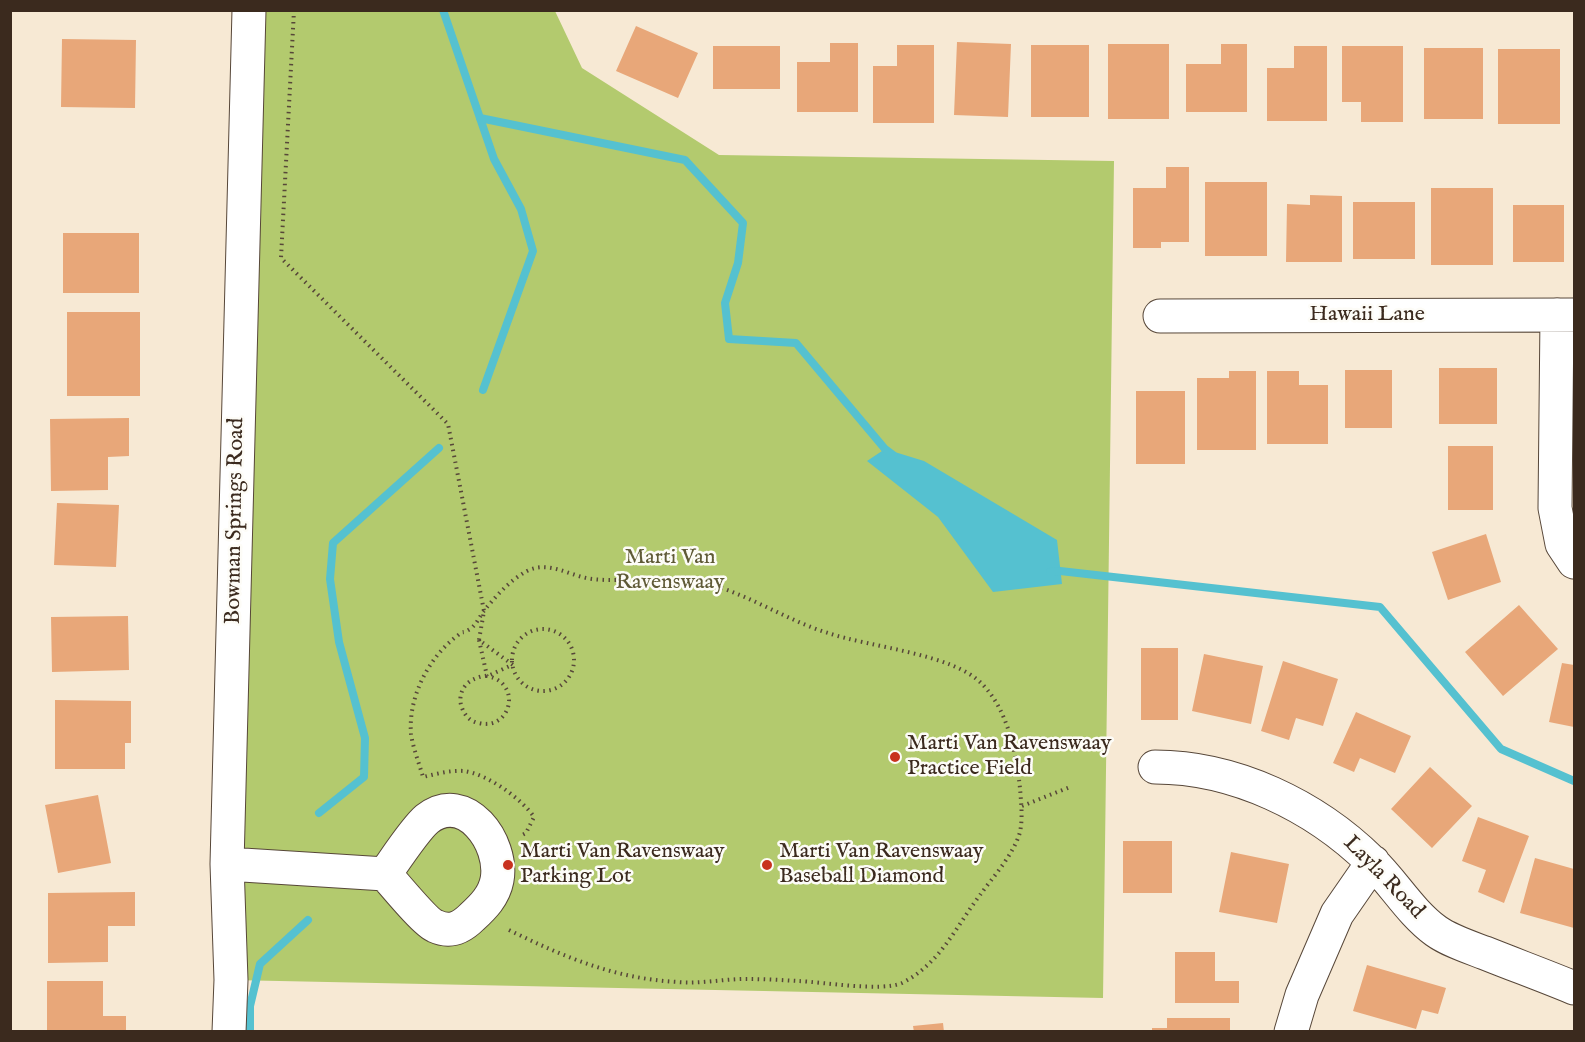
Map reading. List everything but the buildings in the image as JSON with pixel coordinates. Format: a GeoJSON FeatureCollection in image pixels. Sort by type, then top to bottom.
{"type":"FeatureCollection","features":[{"type":"Feature","properties":{"kind":"street","name":"Bowman Springs Road"},"geometry":{"type":"LineString","coordinates":[[229,1032],[231,980],[227,864],[249,10]]}},
{"type":"Feature","properties":{"kind":"street"},"geometry":{"type":"LineString","coordinates":[[1566,315],[1555,508],[1562,544],[1575,562]]}},
{"type":"Feature","properties":{"kind":"street","name":"Hawaii Lane"},"geometry":{"type":"LineString","coordinates":[[1160,316],[1566,315]]}},
{"type":"Feature","properties":{"kind":"street","name":"Layla Road"},"geometry":{"type":"LineString","coordinates":[[1155,767],[1229,777],[1278,795],[1344,836],[1373,862],[1417,915],[1437,932],[1458,943],[1575,988]]}},
{"type":"Feature","properties":{"kind":"street"},"geometry":{"type":"LineString","coordinates":[[1291,1032],[1302,995],[1338,914],[1373,862]]}},
{"type":"Feature","properties":{"kind":"street"},"geometry":{"type":"LineString","coordinates":[[227,864],[385,874]]}},
{"type":"Feature","properties":{"kind":"path"},"geometry":{"type":"LineString","coordinates":[[294,10],[280,258],[448,424],[484,611],[479,640],[487,676]]}},
{"type":"Feature","properties":{"kind":"path"},"geometry":{"type":"LineString","coordinates":[[423,777],[411,736],[411,712],[427,670],[458,634],[473,628],[484,611],[516,579],[527,571],[539,567],[556,568],[581,578],[603,580],[665,577],[698,581],[827,633],[962,668],[982,684],[1009,730],[1017,764],[1022,806],[1020,833],[1004,863],[942,952],[921,973],[896,986],[746,979],[681,983],[640,978],[603,970],[555,953],[508,930]]}},
{"type":"Feature","properties":{"kind":"path"},"geometry":{"type":"LineString","coordinates":[[479,640],[513,665],[522,682],[541,691],[561,686],[573,669],[574,659],[567,640],[560,634],[540,629],[531,632],[516,645],[513,665]]}},
{"type":"Feature","properties":{"kind":"path"},"geometry":{"type":"LineString","coordinates":[[487,676],[502,683],[509,700],[503,716],[497,721],[483,724],[467,716],[461,706],[463,690],[469,681],[513,665]]}},
{"type":"Feature","properties":{"kind":"path"},"geometry":{"type":"LineString","coordinates":[[1022,806],[1070,787]]}},
{"type":"Feature","properties":{"kind":"green space","name":"Marti Van Ravenswaay"},"geometry":{"type":"Polygon","coordinates":[[[266,11],[555,11],[582,68],[719,155],[1114,161],[1103,998],[231,980],[266,11]]]}},
{"type":"Feature","properties":{"kind":"water"},"geometry":{"type":"Polygon","coordinates":[[[885,449],[924,461],[1057,540],[1062,584],[993,592],[938,517],[867,461],[885,449]]]}},
{"type":"Feature","properties":{"kind":"waterway"},"geometry":{"type":"LineString","coordinates":[[443,10],[494,159],[521,209],[533,251],[483,390]]}},
{"type":"Feature","properties":{"kind":"waterway"},"geometry":{"type":"LineString","coordinates":[[480,118],[685,160],[743,223],[738,263],[725,303],[729,339],[796,343],[885,449],[893,455]]}},
{"type":"Feature","properties":{"kind":"waterway"},"geometry":{"type":"LineString","coordinates":[[319,813],[364,777],[365,738],[339,642],[330,579],[333,543],[439,448]]}},
{"type":"Feature","properties":{"kind":"waterway"},"geometry":{"type":"LineString","coordinates":[[1050,572],[1060,571],[1380,607],[1501,749],[1574,781]]}},
{"type":"Feature","properties":{"kind":"waterway"},"geometry":{"type":"LineString","coordinates":[[250,1032],[250,1006],[260,964],[308,920]]}},
{"type":"Feature","properties":{"kind":"place","name":"Marti Van Ravenswaay Practice Field"},"geometry":{"type":"Point","coordinates":[895,757]}},
{"type":"Feature","properties":{"kind":"place","name":"Marti Van Ravenswaay Parking Lot"},"geometry":{"type":"Point","coordinates":[508,865]}},
{"type":"Feature","properties":{"kind":"place","name":"Marti Van Ravenswaay Baseball Diamond"},"geometry":{"type":"Point","coordinates":[767,865]}}]}
